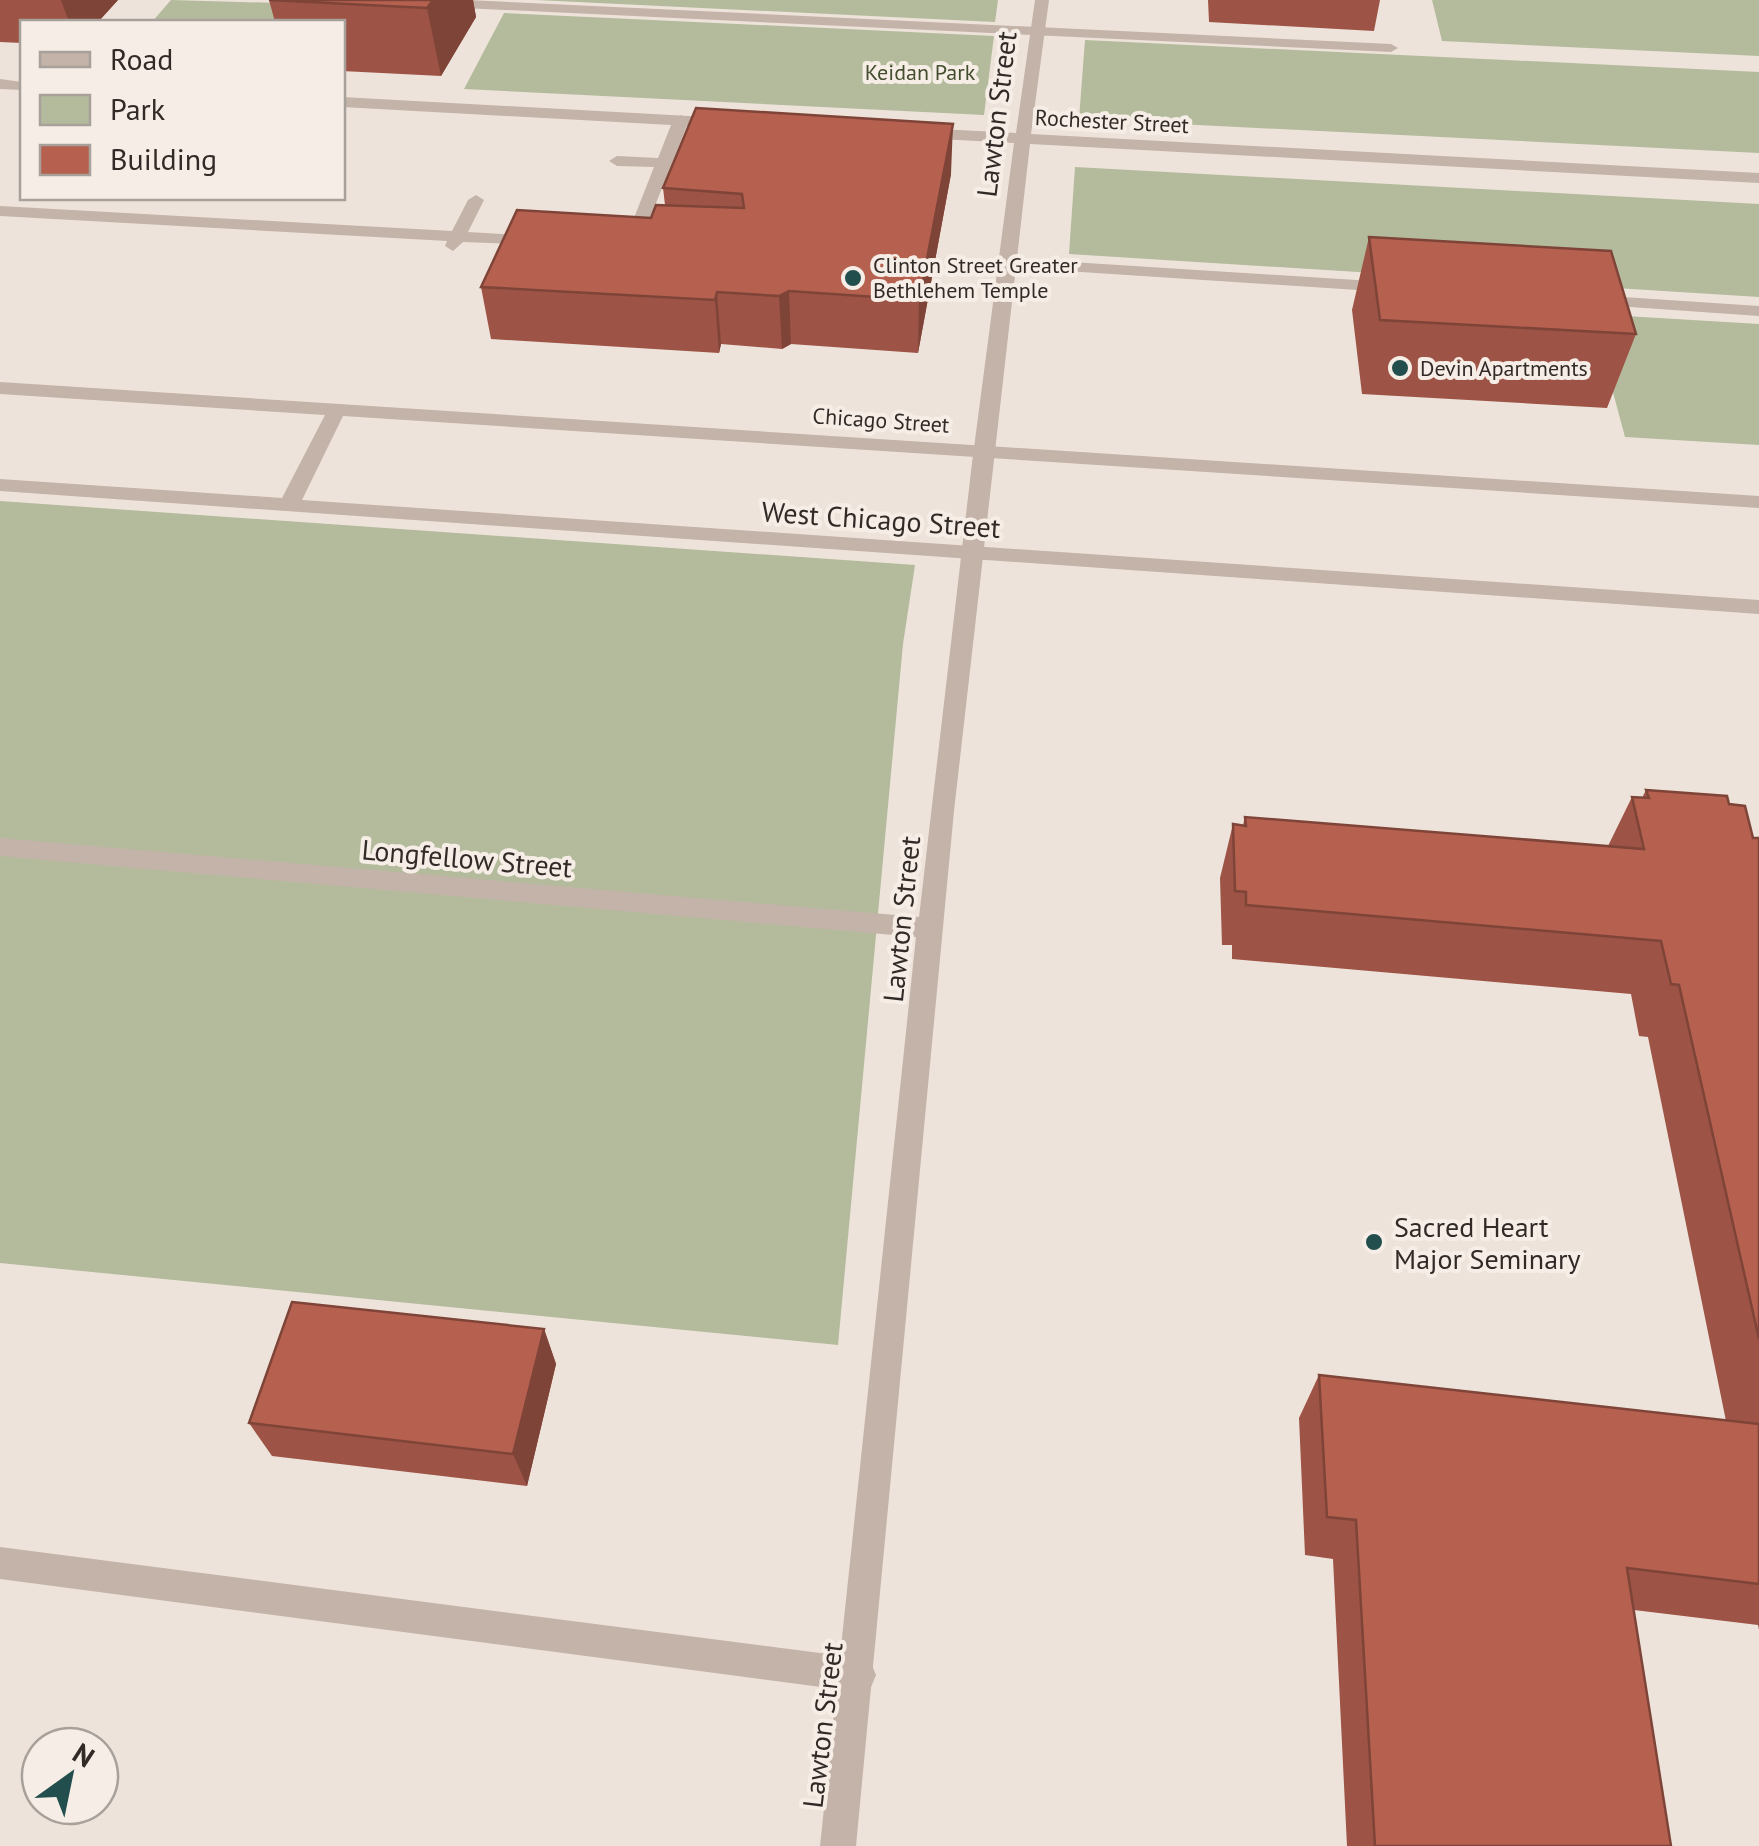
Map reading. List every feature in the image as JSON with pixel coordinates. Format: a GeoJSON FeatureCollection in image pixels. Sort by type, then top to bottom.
{"type":"FeatureCollection","features":[{"type":"Feature","properties":{"kind":"street"},"geometry":{"type":"LineString","coordinates":[[379,0],[1392,48]]}},
{"type":"Feature","properties":{"kind":"street","name":"Lawton Street"},"geometry":{"type":"LineString","coordinates":[[838,1846],[859,1675],[930,928],[971,553],[1009,264],[1021,138],[1042,0]]}},
{"type":"Feature","properties":{"kind":"street"},"geometry":{"type":"LineString","coordinates":[[345,102],[738,124]]}},
{"type":"Feature","properties":{"kind":"street"},"geometry":{"type":"LineString","coordinates":[[631,247],[681,120]]}},
{"type":"Feature","properties":{"kind":"street","name":"Rochester Street"},"geometry":{"type":"LineString","coordinates":[[909,132],[1759,178]]}},
{"type":"Feature","properties":{"kind":"street"},"geometry":{"type":"LineString","coordinates":[[617,160],[664,163]]}},
{"type":"Feature","properties":{"kind":"street"},"geometry":{"type":"LineString","coordinates":[[163,224],[182,200]]}},
{"type":"Feature","properties":{"kind":"street"},"geometry":{"type":"LineString","coordinates":[[455,241],[476,200]]}},
{"type":"Feature","properties":{"kind":"street"},"geometry":{"type":"LineString","coordinates":[[0,211],[455,241],[559,243]]}},
{"type":"Feature","properties":{"kind":"street"},"geometry":{"type":"LineString","coordinates":[[1009,264],[1402,288]]}},
{"type":"Feature","properties":{"kind":"street"},"geometry":{"type":"LineString","coordinates":[[1581,300],[1759,311]]}},
{"type":"Feature","properties":{"kind":"street","name":"Chicago Street"},"geometry":{"type":"LineString","coordinates":[[0,388],[983,452],[1757,508]]}},
{"type":"Feature","properties":{"kind":"street"},"geometry":{"type":"LineString","coordinates":[[288,507],[338,409]]}},
{"type":"Feature","properties":{"kind":"street","name":"West Chicago Street"},"geometry":{"type":"LineString","coordinates":[[0,485],[1759,607]]}},
{"type":"Feature","properties":{"kind":"street","name":"Longfellow Street"},"geometry":{"type":"LineString","coordinates":[[0,847],[930,928]]}},
{"type":"Feature","properties":{"kind":"street"},"geometry":{"type":"LineString","coordinates":[[0,1563],[859,1675]]}},
{"type":"Feature","properties":{"kind":"green space"},"geometry":{"type":"Polygon","coordinates":[[[171,0],[314,4],[302,20],[154,20],[171,0]]]}},
{"type":"Feature","properties":{"kind":"green space"},"geometry":{"type":"Polygon","coordinates":[[[536,0],[998,0],[995,22],[536,0]]]}},
{"type":"Feature","properties":{"kind":"green space"},"geometry":{"type":"Polygon","coordinates":[[[1432,0],[1759,0],[1759,56],[1442,41],[1432,0]]]}},
{"type":"Feature","properties":{"kind":"green space","name":"Keidan Park"},"geometry":{"type":"Polygon","coordinates":[[[504,13],[994,36],[984,115],[464,89],[504,13]]]}},
{"type":"Feature","properties":{"kind":"green space"},"geometry":{"type":"Polygon","coordinates":[[[1085,40],[1759,72],[1759,153],[1079,119],[1085,40]]]}},
{"type":"Feature","properties":{"kind":"green space"},"geometry":{"type":"Polygon","coordinates":[[[1075,167],[1759,204],[1759,297],[1069,254],[1075,167]]]}},
{"type":"Feature","properties":{"kind":"green space"},"geometry":{"type":"Polygon","coordinates":[[[1592,314],[1759,324],[1759,445],[1625,437],[1592,314]]]}},
{"type":"Feature","properties":{"kind":"green space"},"geometry":{"type":"Polygon","coordinates":[[[0,501],[915,565],[903,644],[838,1345],[0,1263],[0,501]]]}},
{"type":"Feature","properties":{"kind":"building"},"geometry":{"type":"Polygon","coordinates":[[[269,0],[433,0],[427,8],[269,0]]]}},
{"type":"Feature","properties":{"kind":"building"},"geometry":{"type":"Polygon","coordinates":[[[696,108],[953,124],[919,300],[789,291],[779,296],[717,292],[715,300],[481,287],[517,210],[651,218],[656,205],[744,208],[742,194],[663,188],[696,108]]]}},
{"type":"Feature","properties":{"kind":"building"},"geometry":{"type":"Polygon","coordinates":[[[1369,237],[1611,251],[1636,334],[1380,320],[1369,237]]]}},
{"type":"Feature","properties":{"kind":"building"},"geometry":{"type":"Polygon","coordinates":[[[1646,790],[1727,796],[1729,804],[1745,806],[1753,838],[1759,838],[1759,1339],[1679,985],[1671,984],[1661,941],[1246,905],[1246,892],[1235,891],[1233,824],[1246,826],[1245,817],[1644,849],[1632,797],[1649,798],[1646,790]]]}},
{"type":"Feature","properties":{"kind":"building"},"geometry":{"type":"Polygon","coordinates":[[[292,1302],[544,1329],[513,1454],[249,1423],[292,1302]]]}},
{"type":"Feature","properties":{"kind":"building"},"geometry":{"type":"Polygon","coordinates":[[[1319,1375],[1759,1424],[1759,1584],[1627,1568],[1671,1846],[1375,1846],[1356,1520],[1327,1517],[1319,1375]]]}},
{"type":"Feature","properties":{"kind":"place","name":"Clinton Street Greater Bethlehem Temple"},"geometry":{"type":"Point","coordinates":[853,278]}},
{"type":"Feature","properties":{"kind":"place","name":"Devin Apartments"},"geometry":{"type":"Point","coordinates":[1400,368]}},
{"type":"Feature","properties":{"kind":"place","name":"Sacred Heart Major Seminary"},"geometry":{"type":"Point","coordinates":[1374,1242]}}]}
